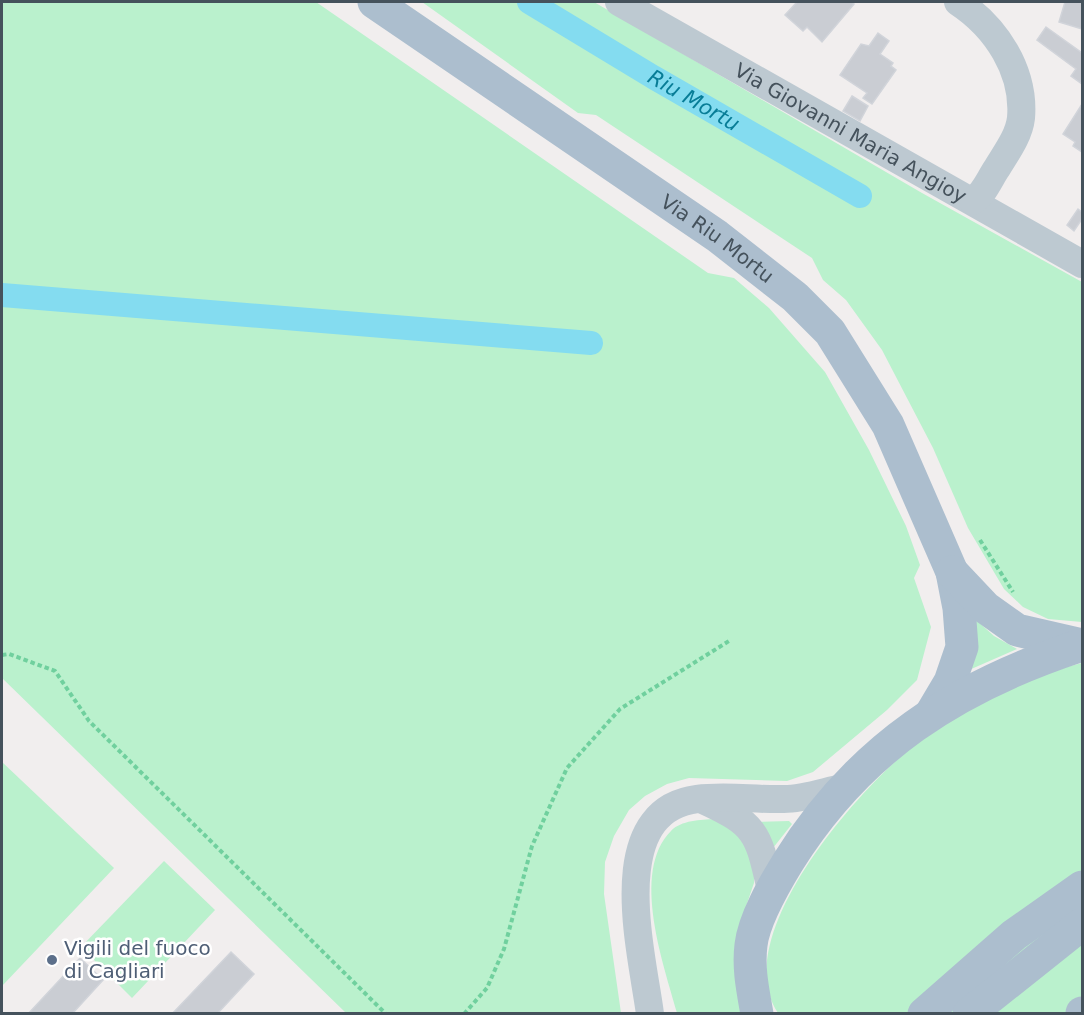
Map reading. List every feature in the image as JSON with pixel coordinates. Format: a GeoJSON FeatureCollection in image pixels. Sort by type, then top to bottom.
{"type":"FeatureCollection","features":[{"type":"Feature","properties":{"kind":"main road","name":"Via Riu Mortu"},"geometry":{"type":"LineString","coordinates":[[374,2],[717,236],[795,297],[830,332],[888,425],[952,572],[959,608],[962,647],[950,682],[931,714]]}},
{"type":"Feature","properties":{"kind":"main road","name":"Via Riu Mortu"},"geometry":{"type":"LineString","coordinates":[[952,572],[986,608],[1017,630],[1083,645]]}},
{"type":"Feature","properties":{"kind":"main road"},"geometry":{"type":"LineString","coordinates":[[757,1014],[750,980],[751,944],[771,890],[803,838],[842,788],[889,745],[931,714],[1013,670],[1083,645]]}},
{"type":"Feature","properties":{"kind":"main road"},"geometry":{"type":"LineString","coordinates":[[924,1014],[1014,934],[1083,887]]}},
{"type":"Feature","properties":{"kind":"main road"},"geometry":{"type":"LineString","coordinates":[[969,1014],[1083,924]]}},
{"type":"Feature","properties":{"kind":"street","name":"Via Giovanni Maria Angioy"},"geometry":{"type":"LineString","coordinates":[[619,2],[1083,264]]}},
{"type":"Feature","properties":{"kind":"street"},"geometry":{"type":"LineString","coordinates":[[958,2],[989,27],[1016,74],[1020,97],[1021,119],[1016,135],[973,201]]}},
{"type":"Feature","properties":{"kind":"street"},"geometry":{"type":"LineString","coordinates":[[650,1014],[635,872],[642,844],[658,818],[666,810],[683,801],[699,798],[786,799],[842,788]]}},
{"type":"Feature","properties":{"kind":"street"},"geometry":{"type":"LineString","coordinates":[[699,798],[731,813],[748,825],[760,844],[771,890]]}},
{"type":"Feature","properties":{"kind":"path"},"geometry":{"type":"LineString","coordinates":[[980,540],[1017,598]]}},
{"type":"Feature","properties":{"kind":"path"},"geometry":{"type":"LineString","coordinates":[[464,1014],[487,988],[504,949],[531,846],[567,768],[620,709],[729,641]]}},
{"type":"Feature","properties":{"kind":"path"},"geometry":{"type":"LineString","coordinates":[[2,655],[9,654],[55,671],[89,721],[386,1014]]}},
{"type":"Feature","properties":{"kind":"green space"},"geometry":{"type":"Polygon","coordinates":[[[2,2],[316,2],[708,273],[734,278],[769,308],[825,372],[869,450],[906,526],[920,565],[914,578],[931,627],[917,680],[887,710],[813,772],[787,781],[689,778],[667,784],[645,796],[629,810],[614,836],[605,862],[604,894],[621,1013],[346,1013],[2,678],[2,2]]]}},
{"type":"Feature","properties":{"kind":"green space"},"geometry":{"type":"Polygon","coordinates":[[[422,2],[594,2],[922,193],[1082,282],[1082,622],[1048,619],[1023,607],[1004,589],[968,528],[933,448],[882,350],[846,300],[823,280],[812,258],[596,115],[578,113],[422,2]]]}},
{"type":"Feature","properties":{"kind":"green space"},"geometry":{"type":"Polygon","coordinates":[[[975,619],[994,636],[1017,649],[969,670],[975,619]]]}},
{"type":"Feature","properties":{"kind":"green space"},"geometry":{"type":"Polygon","coordinates":[[[1082,663],[1082,1013],[778,1013],[767,981],[770,943],[785,903],[809,863],[837,824],[898,759],[923,738],[959,714],[1020,683],[1082,663]]]}},
{"type":"Feature","properties":{"kind":"green space"},"geometry":{"type":"Polygon","coordinates":[[[2,762],[114,868],[2,986],[2,762]]]}},
{"type":"Feature","properties":{"kind":"green space"},"geometry":{"type":"Polygon","coordinates":[[[715,819],[743,835],[754,862],[754,883],[739,927],[745,1013],[677,1013],[654,919],[651,894],[653,870],[659,849],[675,827],[691,821],[715,819]]]}},
{"type":"Feature","properties":{"kind":"green space"},"geometry":{"type":"Polygon","coordinates":[[[789,821],[792,824],[773,848],[754,822],[789,821]]]}},
{"type":"Feature","properties":{"kind":"green space"},"geometry":{"type":"Polygon","coordinates":[[[164,861],[215,910],[132,998],[81,947],[164,861]]]}},
{"type":"Feature","properties":{"kind":"building"},"geometry":{"type":"Polygon","coordinates":[[[797,2],[852,2],[854,4],[822,42],[807,27],[803,31],[785,15],[797,2]]]}},
{"type":"Feature","properties":{"kind":"building"},"geometry":{"type":"Polygon","coordinates":[[[1065,2],[1082,2],[1082,29],[1059,22],[1065,2]]]}},
{"type":"Feature","properties":{"kind":"building"},"geometry":{"type":"Polygon","coordinates":[[[1046,27],[1082,53],[1082,84],[1071,76],[1076,69],[1037,40],[1046,27]]]}},
{"type":"Feature","properties":{"kind":"building"},"geometry":{"type":"Polygon","coordinates":[[[878,33],[889,41],[880,54],[893,63],[891,66],[896,70],[872,104],[863,98],[867,93],[840,75],[861,44],[869,46],[878,33]]]}},
{"type":"Feature","properties":{"kind":"building"},"geometry":{"type":"Polygon","coordinates":[[[852,96],[868,106],[860,121],[843,111],[852,96]]]}},
{"type":"Feature","properties":{"kind":"building"},"geometry":{"type":"Polygon","coordinates":[[[1082,104],[1082,152],[1073,146],[1075,142],[1063,134],[1082,104]]]}},
{"type":"Feature","properties":{"kind":"building"},"geometry":{"type":"Polygon","coordinates":[[[1078,209],[1082,212],[1082,219],[1074,231],[1067,225],[1078,209]]]}},
{"type":"Feature","properties":{"kind":"building"},"geometry":{"type":"Polygon","coordinates":[[[231,952],[254,974],[217,1014],[172,1014],[231,952]]]}},
{"type":"Feature","properties":{"kind":"building"},"geometry":{"type":"Polygon","coordinates":[[[80,958],[103,980],[72,1014],[28,1014],[80,958]]]}},
{"type":"Feature","properties":{"kind":"waterway","name":"Riu Mortu"},"geometry":{"type":"LineString","coordinates":[[529,2],[653,77],[860,196]]}},
{"type":"Feature","properties":{"kind":"waterway"},"geometry":{"type":"LineString","coordinates":[[2,295],[591,343]]}},
{"type":"Feature","properties":{"kind":"place","name":"Vigili del fuoco di Cagliari"},"geometry":{"type":"Point","coordinates":[52,960]}}]}
